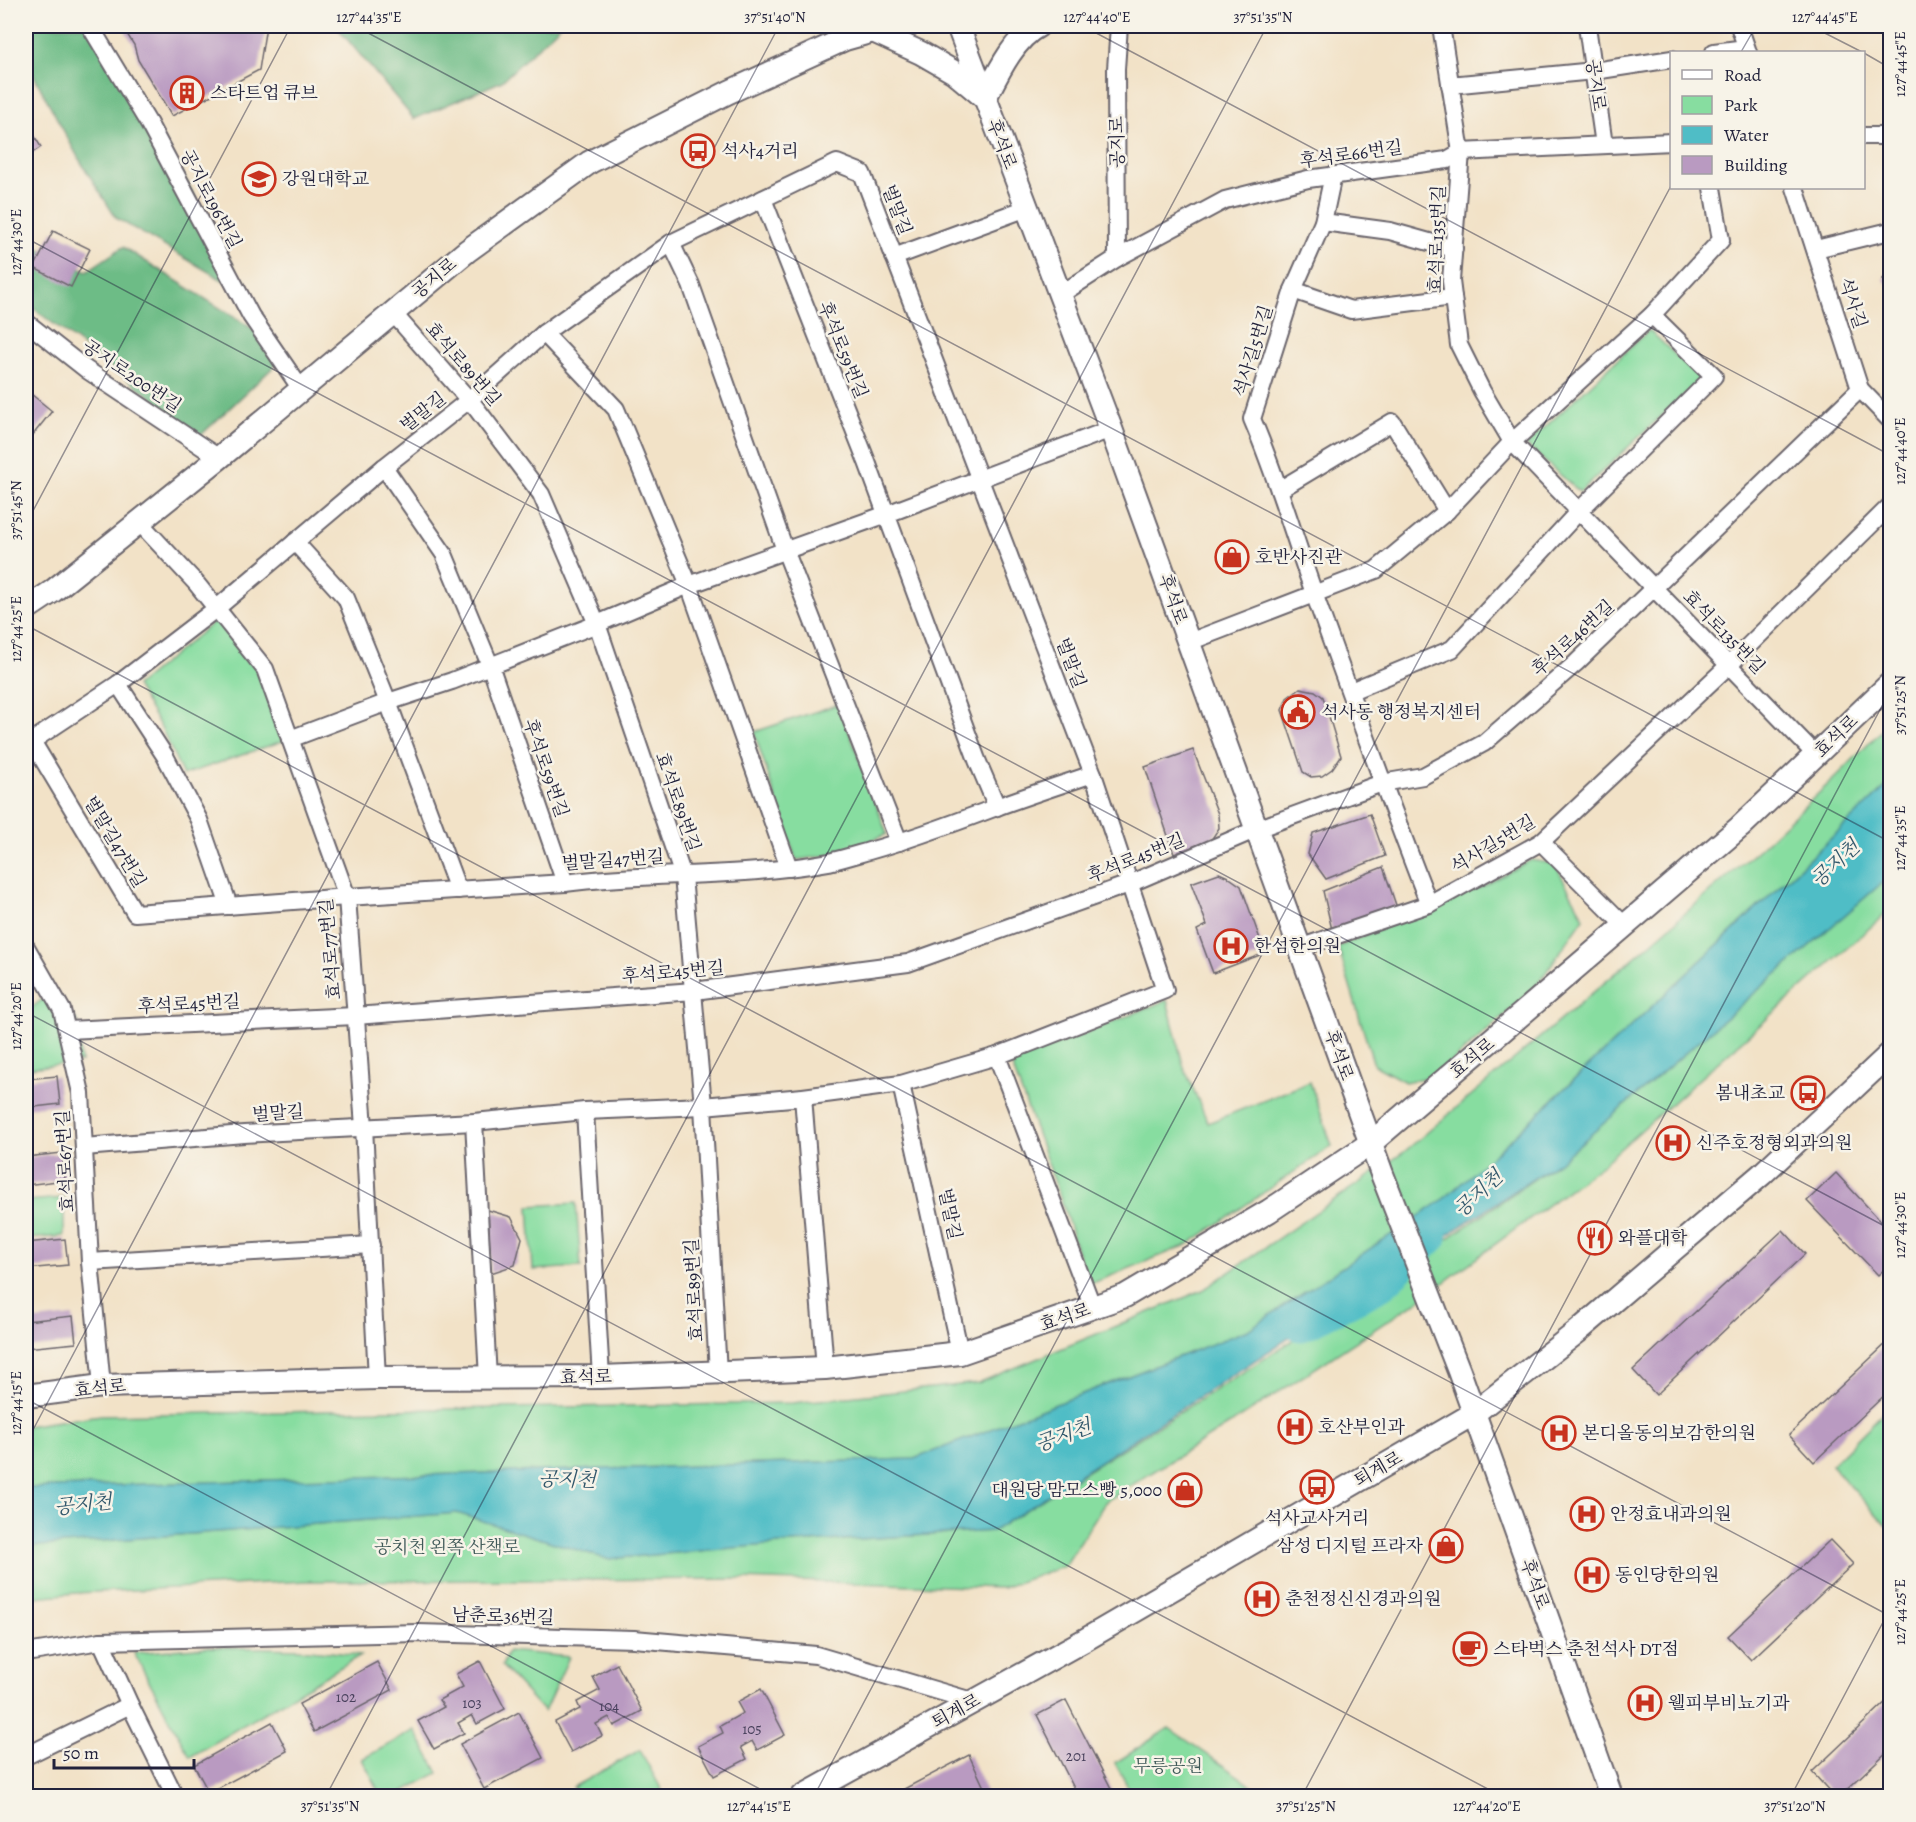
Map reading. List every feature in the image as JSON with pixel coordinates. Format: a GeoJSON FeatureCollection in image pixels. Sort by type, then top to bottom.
{"type":"FeatureCollection","features":[{"type":"Feature","properties":{"kind":"street","name":"공지로196번길"},"geometry":{"type":"LineString","coordinates":[[90,26],[149,124],[251,316],[301,389]]}},
{"type":"Feature","properties":{"kind":"street"},"geometry":{"type":"LineString","coordinates":[[806,57],[837,26]]}},
{"type":"Feature","properties":{"kind":"street","name":"후석로"},"geometry":{"type":"LineString","coordinates":[[958,26],[1111,429],[1382,1174],[1459,1371],[1611,1797]]}},
{"type":"Feature","properties":{"kind":"street"},"geometry":{"type":"LineString","coordinates":[[882,28],[954,72],[985,98],[1004,60],[1031,29],[1038,26]]}},
{"type":"Feature","properties":{"kind":"street","name":"공지로"},"geometry":{"type":"LineString","coordinates":[[1117,258],[1116,69],[1119,26]]}},
{"type":"Feature","properties":{"kind":"street","name":"효석로135번길"},"geometry":{"type":"LineString","coordinates":[[1441,26],[1461,152],[1451,281],[1460,345],[1482,391],[1512,442],[1816,755]]}},
{"type":"Feature","properties":{"kind":"street","name":"공지로"},"geometry":{"type":"LineString","coordinates":[[1587,26],[1604,145]]}},
{"type":"Feature","properties":{"kind":"street"},"geometry":{"type":"LineString","coordinates":[[1730,51],[1747,50],[1739,26]]}},
{"type":"Feature","properties":{"kind":"street","name":"공지로"},"geometry":{"type":"LineString","coordinates":[[26,609],[53,591],[219,458],[467,250],[591,162],[729,92],[845,39],[882,28]]}},
{"type":"Feature","properties":{"kind":"street"},"geometry":{"type":"LineString","coordinates":[[1450,85],[1594,71],[1670,59]]}},
{"type":"Feature","properties":{"kind":"street"},"geometry":{"type":"LineString","coordinates":[[1865,136],[1890,136]]}},
{"type":"Feature","properties":{"kind":"street","name":"후석로66번길"},"geometry":{"type":"LineString","coordinates":[[1061,294],[1117,258],[1226,200],[1308,179],[1447,160],[1461,152],[1670,142]]}},
{"type":"Feature","properties":{"kind":"street","name":"벌말길"},"geometry":{"type":"LineString","coordinates":[[29,743],[118,684],[217,608],[384,467],[469,400],[544,333],[671,243],[837,163],[862,172],[1093,774],[1165,990],[997,1056],[901,1084],[803,1097],[703,1106],[585,1112],[474,1122],[244,1134],[84,1148]]}},
{"type":"Feature","properties":{"kind":"street","name":"석사길5번길"},"geometry":{"type":"LineString","coordinates":[[1333,176],[1323,222],[1293,290],[1252,419],[1264,446],[1382,783],[1429,904],[1541,842],[1729,665],[1890,506]]}},
{"type":"Feature","properties":{"kind":"street"},"geometry":{"type":"LineString","coordinates":[[1189,642],[1376,570],[1447,511],[1512,442],[1652,315],[1721,240],[1712,189]]}},
{"type":"Feature","properties":{"kind":"street","name":"석사길"},"geometry":{"type":"LineString","coordinates":[[1795,189],[1860,389],[1890,420]]}},
{"type":"Feature","properties":{"kind":"street","name":"후석로59번길"},"geometry":{"type":"LineString","coordinates":[[763,199],[887,514],[976,760],[997,807]]}},
{"type":"Feature","properties":{"kind":"street"},"geometry":{"type":"LineString","coordinates":[[894,257],[1027,208]]}},
{"type":"Feature","properties":{"kind":"street"},"geometry":{"type":"LineString","coordinates":[[1323,222],[1390,231],[1454,249]]}},
{"type":"Feature","properties":{"kind":"street"},"geometry":{"type":"LineString","coordinates":[[1816,249],[1890,231]]}},
{"type":"Feature","properties":{"kind":"street"},"geometry":{"type":"LineString","coordinates":[[671,243],[691,285],[785,550],[899,842]]}},
{"type":"Feature","properties":{"kind":"street","name":"석사길5번길"},"geometry":{"type":"LineString","coordinates":[[1293,290],[1351,310],[1453,297]]}},
{"type":"Feature","properties":{"kind":"street","name":"효석로89번길"},"geometry":{"type":"LineString","coordinates":[[393,313],[469,400],[541,494],[597,624],[683,876],[703,1106],[718,1373]]}},
{"type":"Feature","properties":{"kind":"street"},"geometry":{"type":"LineString","coordinates":[[1350,691],[1452,649],[1579,512],[1714,376],[1652,315]]}},
{"type":"Feature","properties":{"kind":"street","name":"공지로200번길"},"geometry":{"type":"LineString","coordinates":[[26,322],[87,370],[219,458]]}},
{"type":"Feature","properties":{"kind":"street"},"geometry":{"type":"LineString","coordinates":[[544,333],[615,409],[690,585],[789,868]]}},
{"type":"Feature","properties":{"kind":"street","name":"후석로46번길"},"geometry":{"type":"LineString","coordinates":[[1257,829],[1382,783],[1423,776],[1484,743],[1576,663],[1655,589],[1860,389]]}},
{"type":"Feature","properties":{"kind":"street"},"geometry":{"type":"LineString","coordinates":[[1279,490],[1392,422],[1447,511]]}},
{"type":"Feature","properties":{"kind":"street"},"geometry":{"type":"LineString","coordinates":[[290,739],[388,702],[452,681],[690,585],[887,514],[1111,429]]}},
{"type":"Feature","properties":{"kind":"street","name":"후석로59번길"},"geometry":{"type":"LineString","coordinates":[[384,467],[444,554],[490,665],[565,883]]}},
{"type":"Feature","properties":{"kind":"street","name":"효석로77번길"},"geometry":{"type":"LineString","coordinates":[[139,522],[196,583],[265,669],[347,897],[364,1127],[378,1378]]}},
{"type":"Feature","properties":{"kind":"street"},"geometry":{"type":"LineString","coordinates":[[295,542],[346,598],[388,702],[458,890]]}},
{"type":"Feature","properties":{"kind":"street"},"geometry":{"type":"LineString","coordinates":[[118,684],[165,756],[199,820],[229,906]]}},
{"type":"Feature","properties":{"kind":"street","name":"효석로"},"geometry":{"type":"LineString","coordinates":[[26,1396],[102,1386],[378,1378],[601,1377],[825,1368],[960,1353],[1125,1296],[1269,1211],[1371,1143],[1626,927],[1740,827],[1890,684]]}},
{"type":"Feature","properties":{"kind":"street","name":"벌말길47번길"},"geometry":{"type":"LineString","coordinates":[[29,743],[135,913],[789,868],[831,861],[919,837],[1093,774]]}},
{"type":"Feature","properties":{"kind":"street","name":"후석로45번길"},"geometry":{"type":"LineString","coordinates":[[68,1030],[355,1016],[694,991],[908,963],[1129,884],[1257,829]]}},
{"type":"Feature","properties":{"kind":"street"},"geometry":{"type":"LineString","coordinates":[[1541,842],[1626,927]]}},
{"type":"Feature","properties":{"kind":"street"},"geometry":{"type":"LineString","coordinates":[[1299,948],[1429,904]]}},
{"type":"Feature","properties":{"kind":"street","name":"효석로67번길"},"geometry":{"type":"LineString","coordinates":[[26,947],[62,1010],[81,1093],[90,1262],[102,1386]]}},
{"type":"Feature","properties":{"kind":"street","name":"퇴계로"},"geometry":{"type":"LineString","coordinates":[[803,1797],[1083,1641],[1473,1414],[1577,1332],[1762,1174],[1890,1054]]}},
{"type":"Feature","properties":{"kind":"street"},"geometry":{"type":"LineString","coordinates":[[997,1056],[1093,1308]]}},
{"type":"Feature","properties":{"kind":"street","name":"벌말길"},"geometry":{"type":"LineString","coordinates":[[901,1084],[960,1353]]}},
{"type":"Feature","properties":{"kind":"street"},"geometry":{"type":"LineString","coordinates":[[803,1097],[825,1368]]}},
{"type":"Feature","properties":{"kind":"street"},"geometry":{"type":"LineString","coordinates":[[585,1112],[601,1377]]}},
{"type":"Feature","properties":{"kind":"street"},"geometry":{"type":"LineString","coordinates":[[474,1122],[488,1378]]}},
{"type":"Feature","properties":{"kind":"street"},"geometry":{"type":"LineString","coordinates":[[90,1262],[370,1245]]}},
{"type":"Feature","properties":{"kind":"street","name":"남춘로36번길"},"geometry":{"type":"LineString","coordinates":[[26,1653],[101,1641],[418,1633],[634,1639],[816,1655],[972,1701]]}},
{"type":"Feature","properties":{"kind":"street"},"geometry":{"type":"LineString","coordinates":[[101,1641],[130,1706],[176,1797]]}},
{"type":"Feature","properties":{"kind":"street"},"geometry":{"type":"LineString","coordinates":[[26,1756],[130,1706]]}},
{"type":"Feature","properties":{"kind":"green space"},"geometry":{"type":"Polygon","coordinates":[[[26,26],[100,26],[250,296],[116,218],[79,159],[26,61],[26,26]]]}},
{"type":"Feature","properties":{"kind":"green space"},"geometry":{"type":"Polygon","coordinates":[[[336,26],[560,26],[502,81],[414,119],[336,26]]]}},
{"type":"Feature","properties":{"kind":"green space"},"geometry":{"type":"Polygon","coordinates":[[[26,243],[87,271],[123,247],[266,337],[283,358],[201,435],[26,303],[26,243]]]}},
{"type":"Feature","properties":{"kind":"green space"},"geometry":{"type":"Polygon","coordinates":[[[1649,330],[1701,379],[1580,492],[1526,445],[1649,330]]]}},
{"type":"Feature","properties":{"kind":"green space"},"geometry":{"type":"Polygon","coordinates":[[[221,616],[269,684],[283,741],[183,775],[162,729],[136,686],[221,616]]]}},
{"type":"Feature","properties":{"kind":"green space"},"geometry":{"type":"Polygon","coordinates":[[[839,704],[887,834],[839,854],[796,860],[754,732],[839,704]]]}},
{"type":"Feature","properties":{"kind":"green space"},"geometry":{"type":"Polygon","coordinates":[[[1890,722],[1890,783],[1497,1152],[1440,1202],[1248,1330],[914,1459],[26,1488],[26,1426],[101,1415],[792,1403],[978,1383],[1203,1290],[1404,1152],[1760,848],[1838,775],[1890,722]]]}},
{"type":"Feature","properties":{"kind":"green space"},"geometry":{"type":"Polygon","coordinates":[[[1531,860],[1555,864],[1584,918],[1535,988],[1437,1075],[1405,1082],[1374,1065],[1338,947],[1440,901],[1480,888],[1531,860]]]}},
{"type":"Feature","properties":{"kind":"green space","name":"공치천 왼쪽 산책로"},"geometry":{"type":"Polygon","coordinates":[[[1890,876],[1890,910],[1603,1164],[1427,1295],[1241,1417],[1106,1501],[1065,1566],[1002,1588],[740,1579],[306,1581],[76,1593],[26,1598],[26,1547],[457,1513],[607,1559],[791,1543],[993,1531],[1380,1285],[1559,1162],[1890,876]]]}},
{"type":"Feature","properties":{"kind":"green space"},"geometry":{"type":"Polygon","coordinates":[[[52,992],[77,1021],[81,1062],[30,1068],[26,1054],[26,1012],[52,992]]]}},
{"type":"Feature","properties":{"kind":"green space"},"geometry":{"type":"Polygon","coordinates":[[[1167,1000],[1183,1065],[1208,1123],[1310,1082],[1332,1146],[1187,1245],[1088,1285],[1061,1199],[1011,1063],[1167,1000]]]}},
{"type":"Feature","properties":{"kind":"green space"},"geometry":{"type":"Polygon","coordinates":[[[64,1198],[64,1236],[26,1239],[26,1201],[64,1198]]]}},
{"type":"Feature","properties":{"kind":"green space"},"geometry":{"type":"Polygon","coordinates":[[[576,1203],[581,1267],[533,1270],[529,1206],[576,1203]]]}},
{"type":"Feature","properties":{"kind":"green space"},"geometry":{"type":"Polygon","coordinates":[[[1890,1406],[1890,1529],[1831,1465],[1890,1406]]]}},
{"type":"Feature","properties":{"kind":"green space"},"geometry":{"type":"Polygon","coordinates":[[[210,1647],[299,1649],[361,1655],[190,1757],[134,1653],[210,1647]]]}},
{"type":"Feature","properties":{"kind":"green space"},"geometry":{"type":"Polygon","coordinates":[[[508,1651],[569,1657],[544,1712],[502,1666],[508,1651]]]}},
{"type":"Feature","properties":{"kind":"green space","name":"무릉공원"},"geometry":{"type":"Polygon","coordinates":[[[1169,1728],[1267,1796],[1133,1796],[1115,1763],[1169,1728]]]}},
{"type":"Feature","properties":{"kind":"green space"},"geometry":{"type":"Polygon","coordinates":[[[415,1730],[438,1773],[395,1796],[382,1796],[362,1759],[415,1730]]]}},
{"type":"Feature","properties":{"kind":"green space"},"geometry":{"type":"Polygon","coordinates":[[[640,1750],[665,1796],[578,1796],[573,1787],[640,1750]]]}},
{"type":"Feature","properties":{"kind":"water"},"geometry":{"type":"Polygon","coordinates":[[[1890,783],[1890,876],[1559,1162],[993,1531],[791,1543],[607,1559],[457,1513],[26,1547],[26,1488],[914,1459],[1248,1330],[1440,1202],[1497,1152],[1890,783]]]}},
{"type":"Feature","properties":{"kind":"building","name":"스타트업 큐브"},"geometry":{"type":"Polygon","coordinates":[[[122,26],[266,26],[259,70],[172,116],[138,60],[134,45],[122,26]]]}},
{"type":"Feature","properties":{"kind":"building"},"geometry":{"type":"Polygon","coordinates":[[[26,122],[41,147],[26,157],[26,122]]]}},
{"type":"Feature","properties":{"kind":"building"},"geometry":{"type":"Polygon","coordinates":[[[53,231],[90,249],[71,287],[34,268],[53,231]]]}},
{"type":"Feature","properties":{"kind":"building"},"geometry":{"type":"Polygon","coordinates":[[[1890,272],[1890,287],[1883,279],[1890,272]]]}},
{"type":"Feature","properties":{"kind":"building"},"geometry":{"type":"Polygon","coordinates":[[[26,390],[52,411],[32,436],[26,431],[26,390]]]}},
{"type":"Feature","properties":{"kind":"building"},"geometry":{"type":"Polygon","coordinates":[[[1300,688],[1315,691],[1323,697],[1341,756],[1332,769],[1322,776],[1311,777],[1303,772],[1282,710],[1287,698],[1300,688]]]}},
{"type":"Feature","properties":{"kind":"building"},"geometry":{"type":"Polygon","coordinates":[[[1193,750],[1218,814],[1219,828],[1211,840],[1174,854],[1145,767],[1193,750]]]}},
{"type":"Feature","properties":{"kind":"building"},"geometry":{"type":"Polygon","coordinates":[[[1370,814],[1385,856],[1326,879],[1308,854],[1313,833],[1370,814]]]}},
{"type":"Feature","properties":{"kind":"building"},"geometry":{"type":"Polygon","coordinates":[[[1383,867],[1397,908],[1332,930],[1323,891],[1383,867]]]}},
{"type":"Feature","properties":{"kind":"building"},"geometry":{"type":"Polygon","coordinates":[[[1219,873],[1241,886],[1265,953],[1213,973],[1197,930],[1207,925],[1191,883],[1219,873]]]}},
{"type":"Feature","properties":{"kind":"building"},"geometry":{"type":"Polygon","coordinates":[[[57,1076],[60,1104],[26,1108],[26,1079],[57,1076]]]}},
{"type":"Feature","properties":{"kind":"building"},"geometry":{"type":"Polygon","coordinates":[[[62,1153],[65,1180],[26,1185],[26,1157],[62,1153]]]}},
{"type":"Feature","properties":{"kind":"building"},"geometry":{"type":"Polygon","coordinates":[[[1836,1173],[1890,1231],[1890,1267],[1889,1265],[1878,1275],[1807,1201],[1836,1173]]]}},
{"type":"Feature","properties":{"kind":"building"},"geometry":{"type":"Polygon","coordinates":[[[488,1210],[511,1217],[522,1238],[515,1265],[491,1273],[488,1210]]]}},
{"type":"Feature","properties":{"kind":"building"},"geometry":{"type":"Polygon","coordinates":[[[1783,1230],[1805,1254],[1656,1395],[1633,1370],[1783,1230]]]}},
{"type":"Feature","properties":{"kind":"building"},"geometry":{"type":"Polygon","coordinates":[[[65,1239],[68,1265],[26,1269],[26,1243],[65,1239]]]}},
{"type":"Feature","properties":{"kind":"building"},"geometry":{"type":"Polygon","coordinates":[[[73,1316],[76,1343],[26,1348],[26,1321],[73,1316]]]}},
{"type":"Feature","properties":{"kind":"building"},"geometry":{"type":"Polygon","coordinates":[[[1890,1340],[1890,1390],[1814,1462],[1789,1435],[1890,1340]]]}},
{"type":"Feature","properties":{"kind":"building"},"geometry":{"type":"Polygon","coordinates":[[[1830,1540],[1853,1564],[1751,1660],[1728,1636],[1830,1540]]]}},
{"type":"Feature","properties":{"kind":"building"},"geometry":{"type":"Polygon","coordinates":[[[480,1661],[505,1709],[477,1724],[472,1715],[458,1723],[464,1733],[434,1749],[418,1721],[444,1707],[439,1700],[463,1687],[456,1674],[480,1661]]]}},
{"type":"Feature","properties":{"kind":"building"},"geometry":{"type":"Polygon","coordinates":[[[377,1662],[392,1690],[314,1732],[299,1704],[377,1662]]]}},
{"type":"Feature","properties":{"kind":"building"},"geometry":{"type":"Polygon","coordinates":[[[617,1664],[642,1711],[614,1726],[609,1717],[596,1724],[602,1736],[571,1752],[555,1722],[580,1709],[577,1702],[600,1690],[593,1677],[617,1664]]]}},
{"type":"Feature","properties":{"kind":"building"},"geometry":{"type":"Polygon","coordinates":[[[761,1689],[785,1735],[757,1750],[752,1741],[741,1747],[747,1759],[714,1776],[698,1746],[723,1733],[720,1726],[743,1713],[737,1702],[761,1689]]]}},
{"type":"Feature","properties":{"kind":"building"},"geometry":{"type":"Polygon","coordinates":[[[1890,1698],[1890,1749],[1840,1796],[1834,1796],[1812,1772],[1890,1698]]]}},
{"type":"Feature","properties":{"kind":"building"},"geometry":{"type":"Polygon","coordinates":[[[1066,1700],[1115,1796],[1078,1796],[1037,1715],[1066,1700]]]}},
{"type":"Feature","properties":{"kind":"building"},"geometry":{"type":"Polygon","coordinates":[[[519,1712],[543,1758],[484,1789],[460,1744],[519,1712]]]}},
{"type":"Feature","properties":{"kind":"building"},"geometry":{"type":"Polygon","coordinates":[[[272,1722],[287,1751],[209,1793],[194,1765],[272,1722]]]}},
{"type":"Feature","properties":{"kind":"building"},"geometry":{"type":"Polygon","coordinates":[[[969,1755],[988,1796],[902,1796],[904,1789],[969,1755]]]}},
{"type":"Feature","properties":{"kind":"waterway","name":"공지천"},"geometry":{"type":"LineString","coordinates":[[1301,1325],[1380,1285],[1431,1237]]}},
{"type":"Feature","properties":{"kind":"place","name":"스타트업 큐브"},"geometry":{"type":"Point","coordinates":[187,93]}},
{"type":"Feature","properties":{"kind":"place","name":"석사4거리"},"geometry":{"type":"Point","coordinates":[698,151]}},
{"type":"Feature","properties":{"kind":"place","name":"강원대학교"},"geometry":{"type":"Point","coordinates":[259,179]}},
{"type":"Feature","properties":{"kind":"place","name":"호반사진관"},"geometry":{"type":"Point","coordinates":[1232,557]}},
{"type":"Feature","properties":{"kind":"place","name":"석사동 행정복지센터"},"geometry":{"type":"Point","coordinates":[1298,712]}},
{"type":"Feature","properties":{"kind":"place","name":"한섬한의원"},"geometry":{"type":"Point","coordinates":[1231,946]}},
{"type":"Feature","properties":{"kind":"place","name":"봄내초교"},"geometry":{"type":"Point","coordinates":[1808,1093]}},
{"type":"Feature","properties":{"kind":"place","name":"신주호정형외과의원"},"geometry":{"type":"Point","coordinates":[1673,1143]}},
{"type":"Feature","properties":{"kind":"place","name":"와플대학"},"geometry":{"type":"Point","coordinates":[1595,1238]}},
{"type":"Feature","properties":{"kind":"place","name":"호산부인과"},"geometry":{"type":"Point","coordinates":[1295,1427]}},
{"type":"Feature","properties":{"kind":"place","name":"본디올동의보감한의원"},"geometry":{"type":"Point","coordinates":[1559,1433]}},
{"type":"Feature","properties":{"kind":"place","name":"석사교사거리"},"geometry":{"type":"Point","coordinates":[1317,1487]}},
{"type":"Feature","properties":{"kind":"place","name":"대원당 맘모스빵 5,000"},"geometry":{"type":"Point","coordinates":[1185,1490]}},
{"type":"Feature","properties":{"kind":"place","name":"안정효내과의원"},"geometry":{"type":"Point","coordinates":[1587,1514]}},
{"type":"Feature","properties":{"kind":"place","name":"삼성 디지털 프라자"},"geometry":{"type":"Point","coordinates":[1446,1546]}},
{"type":"Feature","properties":{"kind":"place","name":"동인당한의원"},"geometry":{"type":"Point","coordinates":[1592,1575]}},
{"type":"Feature","properties":{"kind":"place","name":"춘천정신신경과의원"},"geometry":{"type":"Point","coordinates":[1262,1599]}},
{"type":"Feature","properties":{"kind":"place","name":"스타벅스 춘천석사 DT점"},"geometry":{"type":"Point","coordinates":[1470,1649]}},
{"type":"Feature","properties":{"kind":"place","name":"웰피부비뇨기과"},"geometry":{"type":"Point","coordinates":[1645,1703]}}]}
